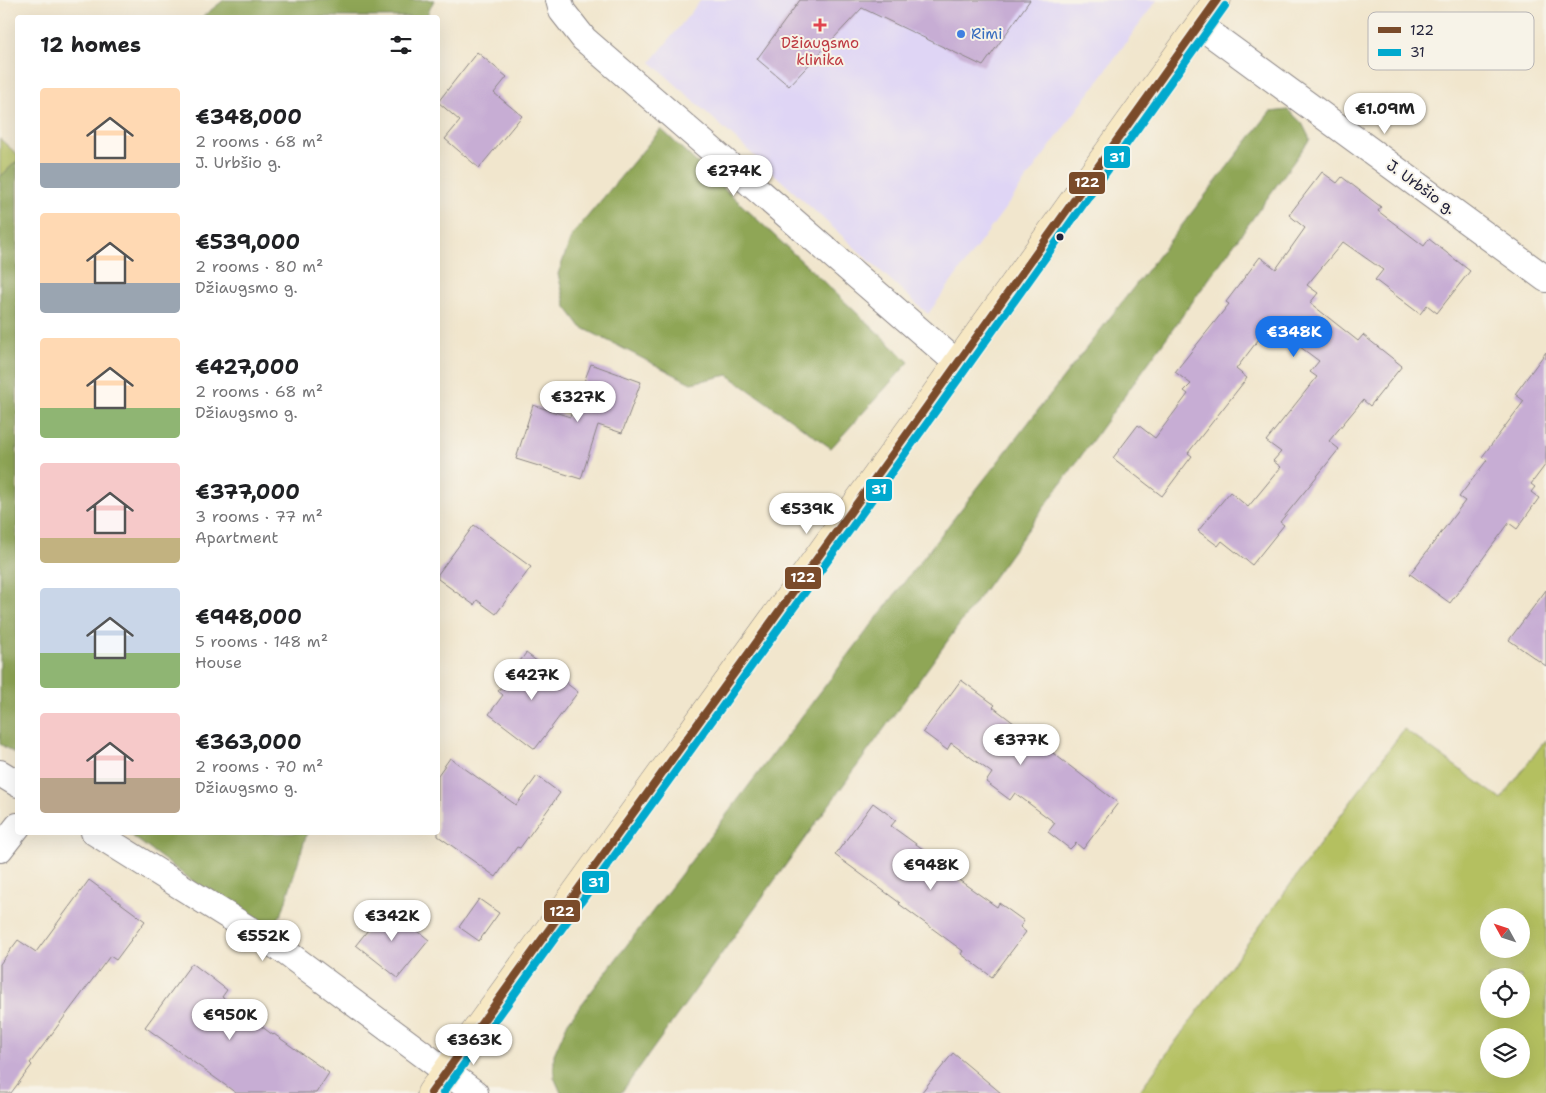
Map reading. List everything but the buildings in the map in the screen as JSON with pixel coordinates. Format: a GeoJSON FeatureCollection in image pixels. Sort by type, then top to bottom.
{"type":"FeatureCollection","features":[{"type":"Feature","properties":{"kind":"street"},"geometry":{"type":"LineString","coordinates":[[559,0],[562,11],[584,39],[957,363]]}},
{"type":"Feature","properties":{"kind":"street"},"geometry":{"type":"LineString","coordinates":[[431,1093],[1217,0]]}},
{"type":"Feature","properties":{"kind":"street","name":"J. Urbšio g."},"geometry":{"type":"LineString","coordinates":[[1199,25],[1546,279]]}},
{"type":"Feature","properties":{"kind":"street"},"geometry":{"type":"LineString","coordinates":[[0,773],[15,782]]}},
{"type":"Feature","properties":{"kind":"street"},"geometry":{"type":"LineString","coordinates":[[0,849],[15,830]]}},
{"type":"Feature","properties":{"kind":"street"},"geometry":{"type":"LineString","coordinates":[[99,835],[284,951],[475,1093]]}},
{"type":"Feature","properties":{"kind":"shaded area"},"geometry":{"type":"Polygon","coordinates":[[[701,0],[1157,0],[928,314],[651,62],[701,0]]]}},
{"type":"Feature","properties":{"kind":"green space"},"geometry":{"type":"Polygon","coordinates":[[[224,0],[434,0],[427,15],[205,15],[224,0]]]}},
{"type":"Feature","properties":{"kind":"green space"},"geometry":{"type":"Polygon","coordinates":[[[1288,110],[1302,123],[1310,139],[621,1093],[561,1093],[554,1077],[554,1054],[568,1022],[909,576],[1270,112],[1288,110]]]}},
{"type":"Feature","properties":{"kind":"green space"},"geometry":{"type":"Polygon","coordinates":[[[661,129],[909,362],[831,448],[728,375],[691,383],[581,327],[566,307],[558,274],[572,235],[661,129]]]}},
{"type":"Feature","properties":{"kind":"green space"},"geometry":{"type":"Polygon","coordinates":[[[0,139],[15,152],[15,163],[0,177],[0,139]]]}},
{"type":"Feature","properties":{"kind":"green space"},"geometry":{"type":"Polygon","coordinates":[[[15,163],[15,754],[0,744],[0,177],[15,163]]]}},
{"type":"Feature","properties":{"kind":"green space"},"geometry":{"type":"Polygon","coordinates":[[[1404,729],[1501,799],[1546,739],[1546,1093],[1138,1093],[1404,729]]]}},
{"type":"Feature","properties":{"kind":"green space"},"geometry":{"type":"Polygon","coordinates":[[[131,835],[306,835],[282,913],[272,927],[210,894],[131,835]]]}},
{"type":"Feature","properties":{"kind":"transit line","name":"122"},"geometry":{"type":"LineString","coordinates":[[431,1093],[917,420],[1217,0]]}},
{"type":"Feature","properties":{"kind":"transit line","name":"31"},"geometry":{"type":"LineString","coordinates":[[443,1093],[925,426],[1225,6]]}},
{"type":"Feature","properties":{"kind":"place","name":"Džiaugsmo klinika"},"geometry":{"type":"Point","coordinates":[820,25]}},
{"type":"Feature","properties":{"kind":"place","name":"Rimi"},"geometry":{"type":"Point","coordinates":[961,34]}}]}
